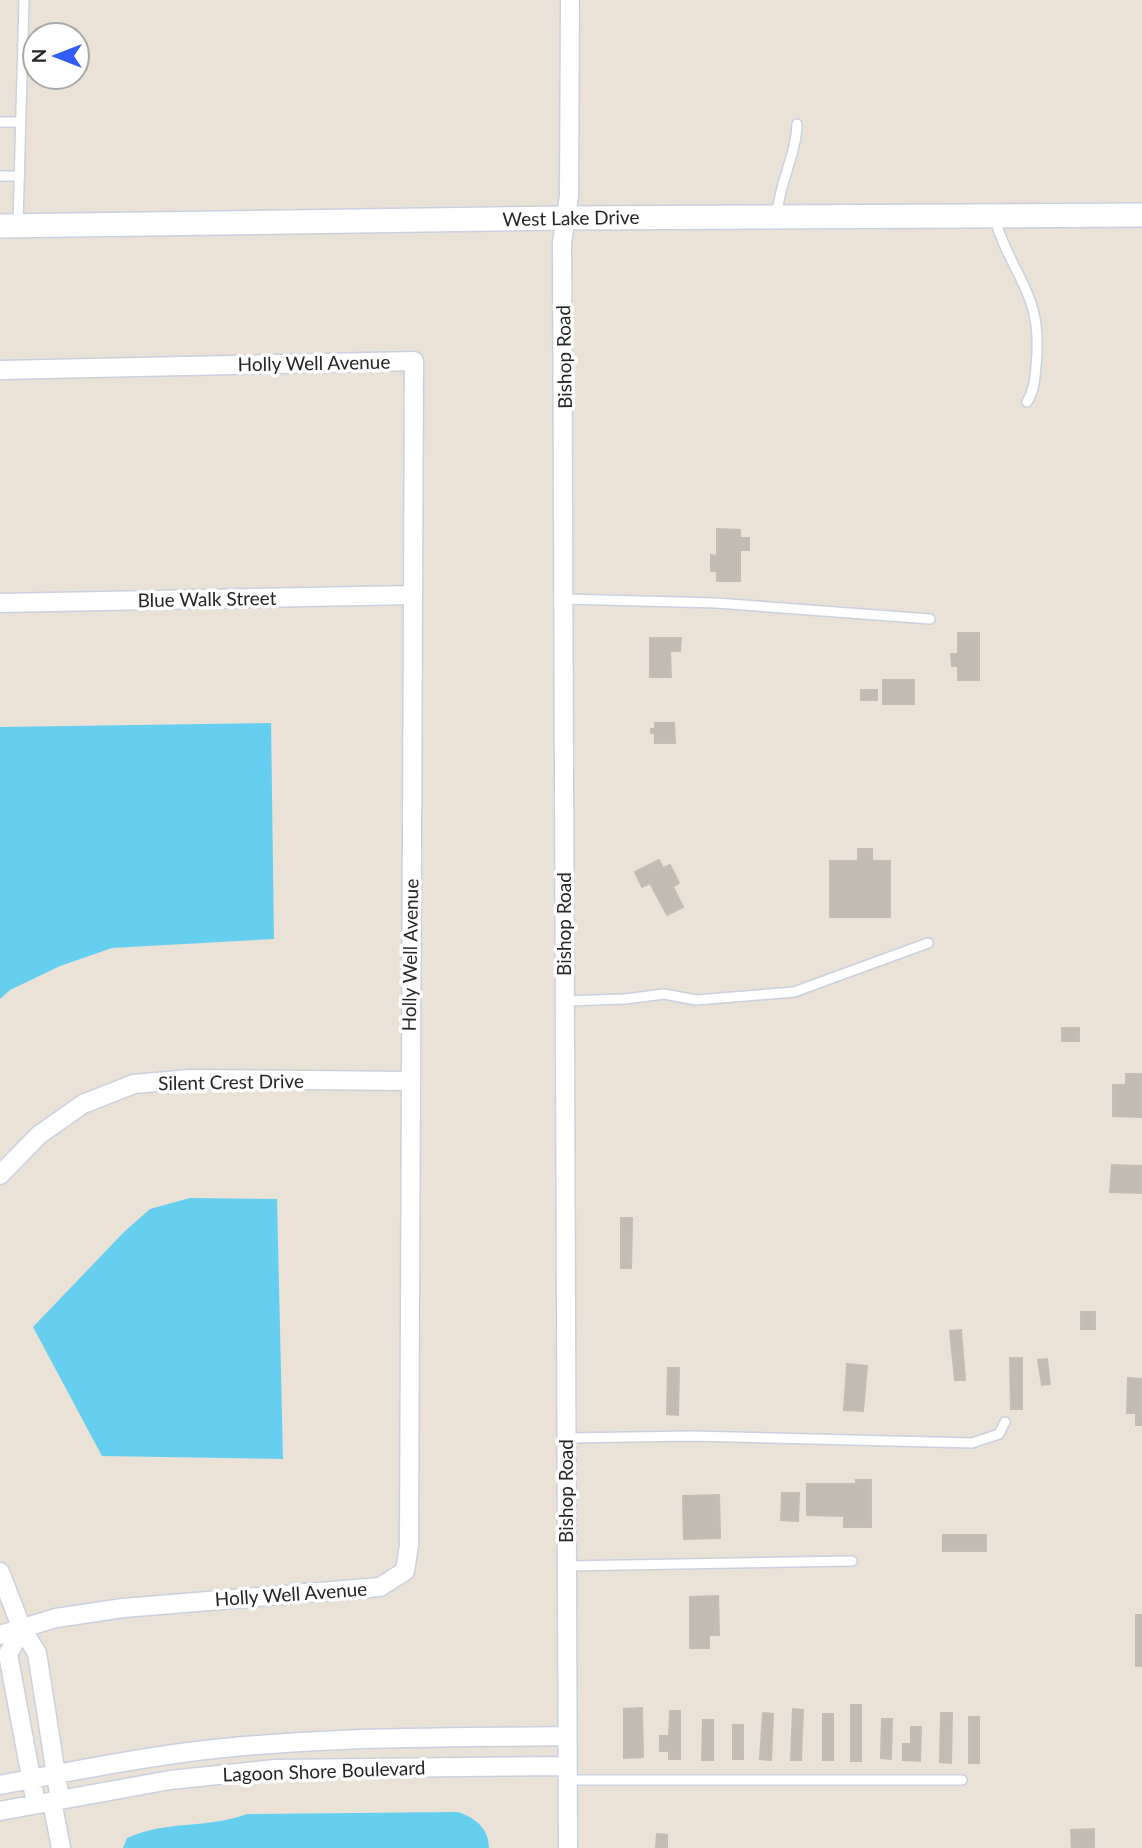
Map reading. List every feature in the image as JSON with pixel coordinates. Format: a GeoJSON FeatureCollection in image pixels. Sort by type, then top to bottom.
{"type":"FeatureCollection","features":[{"type":"Feature","properties":{"kind":"street","name":"Bishop Road"},"geometry":{"type":"LineString","coordinates":[[568,1848],[565,1736],[562,242],[569,196],[570,0]]}},
{"type":"Feature","properties":{"kind":"street","name":"West Lake Drive"},"geometry":{"type":"LineString","coordinates":[[9,226],[567,218],[1142,215]]}},
{"type":"Feature","properties":{"kind":"street","name":"Holly Well Avenue"},"geometry":{"type":"LineString","coordinates":[[0,370],[414,361],[408,1081],[409,1545],[405,1571],[380,1587],[123,1608],[55,1618],[22,1629]]}},
{"type":"Feature","properties":{"kind":"street","name":"Blue Walk Street"},"geometry":{"type":"LineString","coordinates":[[0,603],[413,595]]}},
{"type":"Feature","properties":{"kind":"street","name":"Silent Crest Drive"},"geometry":{"type":"LineString","coordinates":[[0,1175],[39,1135],[83,1104],[134,1084],[190,1079],[408,1081]]}},
{"type":"Feature","properties":{"kind":"street"},"geometry":{"type":"LineString","coordinates":[[0,1572],[22,1629],[37,1653],[56,1774],[49,1802]]}},
{"type":"Feature","properties":{"kind":"street"},"geometry":{"type":"LineString","coordinates":[[0,1635],[22,1629]]}},
{"type":"Feature","properties":{"kind":"street"},"geometry":{"type":"LineString","coordinates":[[22,1629],[8,1654],[32,1779],[49,1802],[61,1848]]}},
{"type":"Feature","properties":{"kind":"street","name":"Lagoon Shore Boulevard"},"geometry":{"type":"LineString","coordinates":[[0,1784],[188,1752],[256,1746],[362,1740],[565,1736]]}},
{"type":"Feature","properties":{"kind":"street","name":"Lagoon Shore Boulevard"},"geometry":{"type":"LineString","coordinates":[[0,1811],[170,1780],[275,1769],[567,1773]]}},
{"type":"Feature","properties":{"kind":"lane"},"geometry":{"type":"LineString","coordinates":[[9,226],[20,176],[24,0]]}},
{"type":"Feature","properties":{"kind":"lane"},"geometry":{"type":"LineString","coordinates":[[0,122],[21,122]]}},
{"type":"Feature","properties":{"kind":"lane"},"geometry":{"type":"LineString","coordinates":[[777,217],[779,189],[794,151],[797,124]]}},
{"type":"Feature","properties":{"kind":"lane"},"geometry":{"type":"LineString","coordinates":[[0,176],[20,176]]}},
{"type":"Feature","properties":{"kind":"lane"},"geometry":{"type":"LineString","coordinates":[[994,216],[1001,242],[1023,279],[1036,311],[1040,335],[1034,387],[1027,402]]}},
{"type":"Feature","properties":{"kind":"lane"},"geometry":{"type":"LineString","coordinates":[[564,599],[716,603],[930,620]]}},
{"type":"Feature","properties":{"kind":"lane"},"geometry":{"type":"LineString","coordinates":[[564,1000],[625,999],[664,994],[696,1000],[794,992],[928,943]]}},
{"type":"Feature","properties":{"kind":"lane"},"geometry":{"type":"LineString","coordinates":[[566,1438],[691,1436],[972,1443],[999,1434],[1005,1422]]}},
{"type":"Feature","properties":{"kind":"lane"},"geometry":{"type":"LineString","coordinates":[[566,1566],[852,1561]]}},
{"type":"Feature","properties":{"kind":"lane"},"geometry":{"type":"LineString","coordinates":[[567,1773],[962,1780]]}},
{"type":"Feature","properties":{"kind":"water"},"geometry":{"type":"Polygon","coordinates":[[[271,723],[274,939],[112,948],[60,966],[10,990],[0,999],[0,727],[271,723]]]}},
{"type":"Feature","properties":{"kind":"water"},"geometry":{"type":"Polygon","coordinates":[[[190,1198],[277,1199],[283,1459],[102,1456],[33,1327],[124,1232],[150,1209],[190,1198]]]}},
{"type":"Feature","properties":{"kind":"water"},"geometry":{"type":"Polygon","coordinates":[[[458,1812],[480,1825],[487,1835],[489,1848],[123,1848],[127,1838],[142,1832],[217,1822],[247,1814],[458,1812]]]}},
{"type":"Feature","properties":{"kind":"building"},"geometry":{"type":"Polygon","coordinates":[[[717,529],[740,530],[740,538],[749,538],[749,550],[740,550],[740,581],[717,581],[717,571],[711,571],[711,555],[717,556],[717,529]]]}},
{"type":"Feature","properties":{"kind":"building"},"geometry":{"type":"Polygon","coordinates":[[[958,633],[979,633],[979,680],[958,680],[958,666],[952,666],[951,654],[958,654],[958,633]]]}},
{"type":"Feature","properties":{"kind":"building"},"geometry":{"type":"Polygon","coordinates":[[[650,638],[681,638],[680,651],[670,651],[671,677],[650,677],[650,638]]]}},
{"type":"Feature","properties":{"kind":"building"},"geometry":{"type":"Polygon","coordinates":[[[883,680],[914,680],[914,704],[883,704],[883,680]]]}},
{"type":"Feature","properties":{"kind":"building"},"geometry":{"type":"Polygon","coordinates":[[[861,690],[877,690],[877,700],[861,700],[861,690]]]}},
{"type":"Feature","properties":{"kind":"building"},"geometry":{"type":"Polygon","coordinates":[[[655,723],[674,723],[675,743],[655,743],[655,733],[651,733],[651,729],[655,729],[655,723]]]}},
{"type":"Feature","properties":{"kind":"building"},"geometry":{"type":"Polygon","coordinates":[[[858,849],[872,849],[872,861],[890,861],[890,917],[830,917],[830,861],[858,861],[858,849]]]}},
{"type":"Feature","properties":{"kind":"building"},"geometry":{"type":"Polygon","coordinates":[[[659,860],[663,868],[670,865],[679,883],[673,887],[683,907],[667,915],[650,883],[642,887],[635,872],[659,860]]]}},
{"type":"Feature","properties":{"kind":"building"},"geometry":{"type":"Polygon","coordinates":[[[1062,1028],[1079,1028],[1079,1041],[1062,1041],[1062,1028]]]}},
{"type":"Feature","properties":{"kind":"building"},"geometry":{"type":"Polygon","coordinates":[[[1126,1074],[1142,1074],[1142,1117],[1113,1116],[1113,1085],[1126,1085],[1126,1074]]]}},
{"type":"Feature","properties":{"kind":"building"},"geometry":{"type":"Polygon","coordinates":[[[1112,1165],[1142,1166],[1142,1193],[1110,1192],[1112,1165]]]}},
{"type":"Feature","properties":{"kind":"building"},"geometry":{"type":"Polygon","coordinates":[[[621,1218],[632,1218],[631,1268],[621,1268],[621,1218]]]}},
{"type":"Feature","properties":{"kind":"building"},"geometry":{"type":"Polygon","coordinates":[[[1081,1312],[1095,1312],[1095,1329],[1081,1329],[1081,1312]]]}},
{"type":"Feature","properties":{"kind":"building"},"geometry":{"type":"Polygon","coordinates":[[[961,1330],[965,1380],[955,1380],[950,1331],[961,1330]]]}},
{"type":"Feature","properties":{"kind":"building"},"geometry":{"type":"Polygon","coordinates":[[[1010,1358],[1022,1358],[1022,1409],[1011,1409],[1010,1358]]]}},
{"type":"Feature","properties":{"kind":"building"},"geometry":{"type":"Polygon","coordinates":[[[1047,1359],[1050,1384],[1042,1385],[1038,1360],[1047,1359]]]}},
{"type":"Feature","properties":{"kind":"building"},"geometry":{"type":"Polygon","coordinates":[[[847,1364],[867,1366],[863,1411],[844,1410],[847,1364]]]}},
{"type":"Feature","properties":{"kind":"building"},"geometry":{"type":"Polygon","coordinates":[[[668,1368],[679,1368],[678,1415],[667,1414],[668,1368]]]}},
{"type":"Feature","properties":{"kind":"building"},"geometry":{"type":"Polygon","coordinates":[[[1128,1378],[1142,1379],[1142,1425],[1136,1425],[1136,1413],[1127,1413],[1128,1378]]]}},
{"type":"Feature","properties":{"kind":"building"},"geometry":{"type":"Polygon","coordinates":[[[856,1480],[871,1480],[871,1527],[844,1527],[844,1516],[807,1515],[807,1484],[856,1484],[856,1480]]]}},
{"type":"Feature","properties":{"kind":"building"},"geometry":{"type":"Polygon","coordinates":[[[782,1493],[799,1493],[798,1521],[781,1520],[782,1493]]]}},
{"type":"Feature","properties":{"kind":"building"},"geometry":{"type":"Polygon","coordinates":[[[719,1495],[720,1538],[684,1539],[683,1496],[719,1495]]]}},
{"type":"Feature","properties":{"kind":"building"},"geometry":{"type":"Polygon","coordinates":[[[943,1535],[986,1535],[986,1551],[943,1551],[943,1535]]]}},
{"type":"Feature","properties":{"kind":"building"},"geometry":{"type":"Polygon","coordinates":[[[718,1596],[719,1635],[709,1635],[709,1648],[690,1648],[690,1597],[718,1596]]]}},
{"type":"Feature","properties":{"kind":"building"},"geometry":{"type":"Polygon","coordinates":[[[1136,1615],[1142,1615],[1142,1666],[1136,1666],[1136,1615]]]}},
{"type":"Feature","properties":{"kind":"building"},"geometry":{"type":"Polygon","coordinates":[[[851,1705],[861,1705],[861,1761],[851,1761],[851,1705]]]}},
{"type":"Feature","properties":{"kind":"building"},"geometry":{"type":"Polygon","coordinates":[[[642,1708],[643,1757],[624,1758],[624,1709],[642,1708]]]}},
{"type":"Feature","properties":{"kind":"building"},"geometry":{"type":"Polygon","coordinates":[[[793,1709],[803,1710],[801,1760],[791,1760],[793,1709]]]}},
{"type":"Feature","properties":{"kind":"building"},"geometry":{"type":"Polygon","coordinates":[[[670,1711],[680,1711],[680,1759],[669,1759],[669,1751],[660,1751],[660,1736],[669,1736],[670,1711]]]}},
{"type":"Feature","properties":{"kind":"building"},"geometry":{"type":"Polygon","coordinates":[[[763,1713],[773,1714],[771,1760],[760,1759],[763,1713]]]}},
{"type":"Feature","properties":{"kind":"building"},"geometry":{"type":"Polygon","coordinates":[[[941,1713],[952,1713],[951,1763],[940,1762],[941,1713]]]}},
{"type":"Feature","properties":{"kind":"building"},"geometry":{"type":"Polygon","coordinates":[[[823,1714],[833,1714],[833,1760],[823,1760],[823,1714]]]}},
{"type":"Feature","properties":{"kind":"building"},"geometry":{"type":"Polygon","coordinates":[[[969,1717],[979,1717],[979,1763],[969,1763],[969,1717]]]}},
{"type":"Feature","properties":{"kind":"building"},"geometry":{"type":"Polygon","coordinates":[[[882,1719],[892,1719],[891,1759],[881,1758],[882,1719]]]}},
{"type":"Feature","properties":{"kind":"building"},"geometry":{"type":"Polygon","coordinates":[[[703,1720],[713,1720],[713,1760],[702,1760],[703,1720]]]}},
{"type":"Feature","properties":{"kind":"building"},"geometry":{"type":"Polygon","coordinates":[[[733,1725],[743,1725],[743,1759],[733,1759],[733,1725]]]}},
{"type":"Feature","properties":{"kind":"building"},"geometry":{"type":"Polygon","coordinates":[[[911,1727],[921,1727],[920,1761],[903,1760],[903,1744],[911,1744],[911,1727]]]}},
{"type":"Feature","properties":{"kind":"building"},"geometry":{"type":"Polygon","coordinates":[[[1094,1829],[1094,1848],[1072,1848],[1071,1830],[1094,1829]]]}},
{"type":"Feature","properties":{"kind":"building"},"geometry":{"type":"Polygon","coordinates":[[[657,1834],[667,1835],[667,1848],[656,1848],[657,1834]]]}}]}
